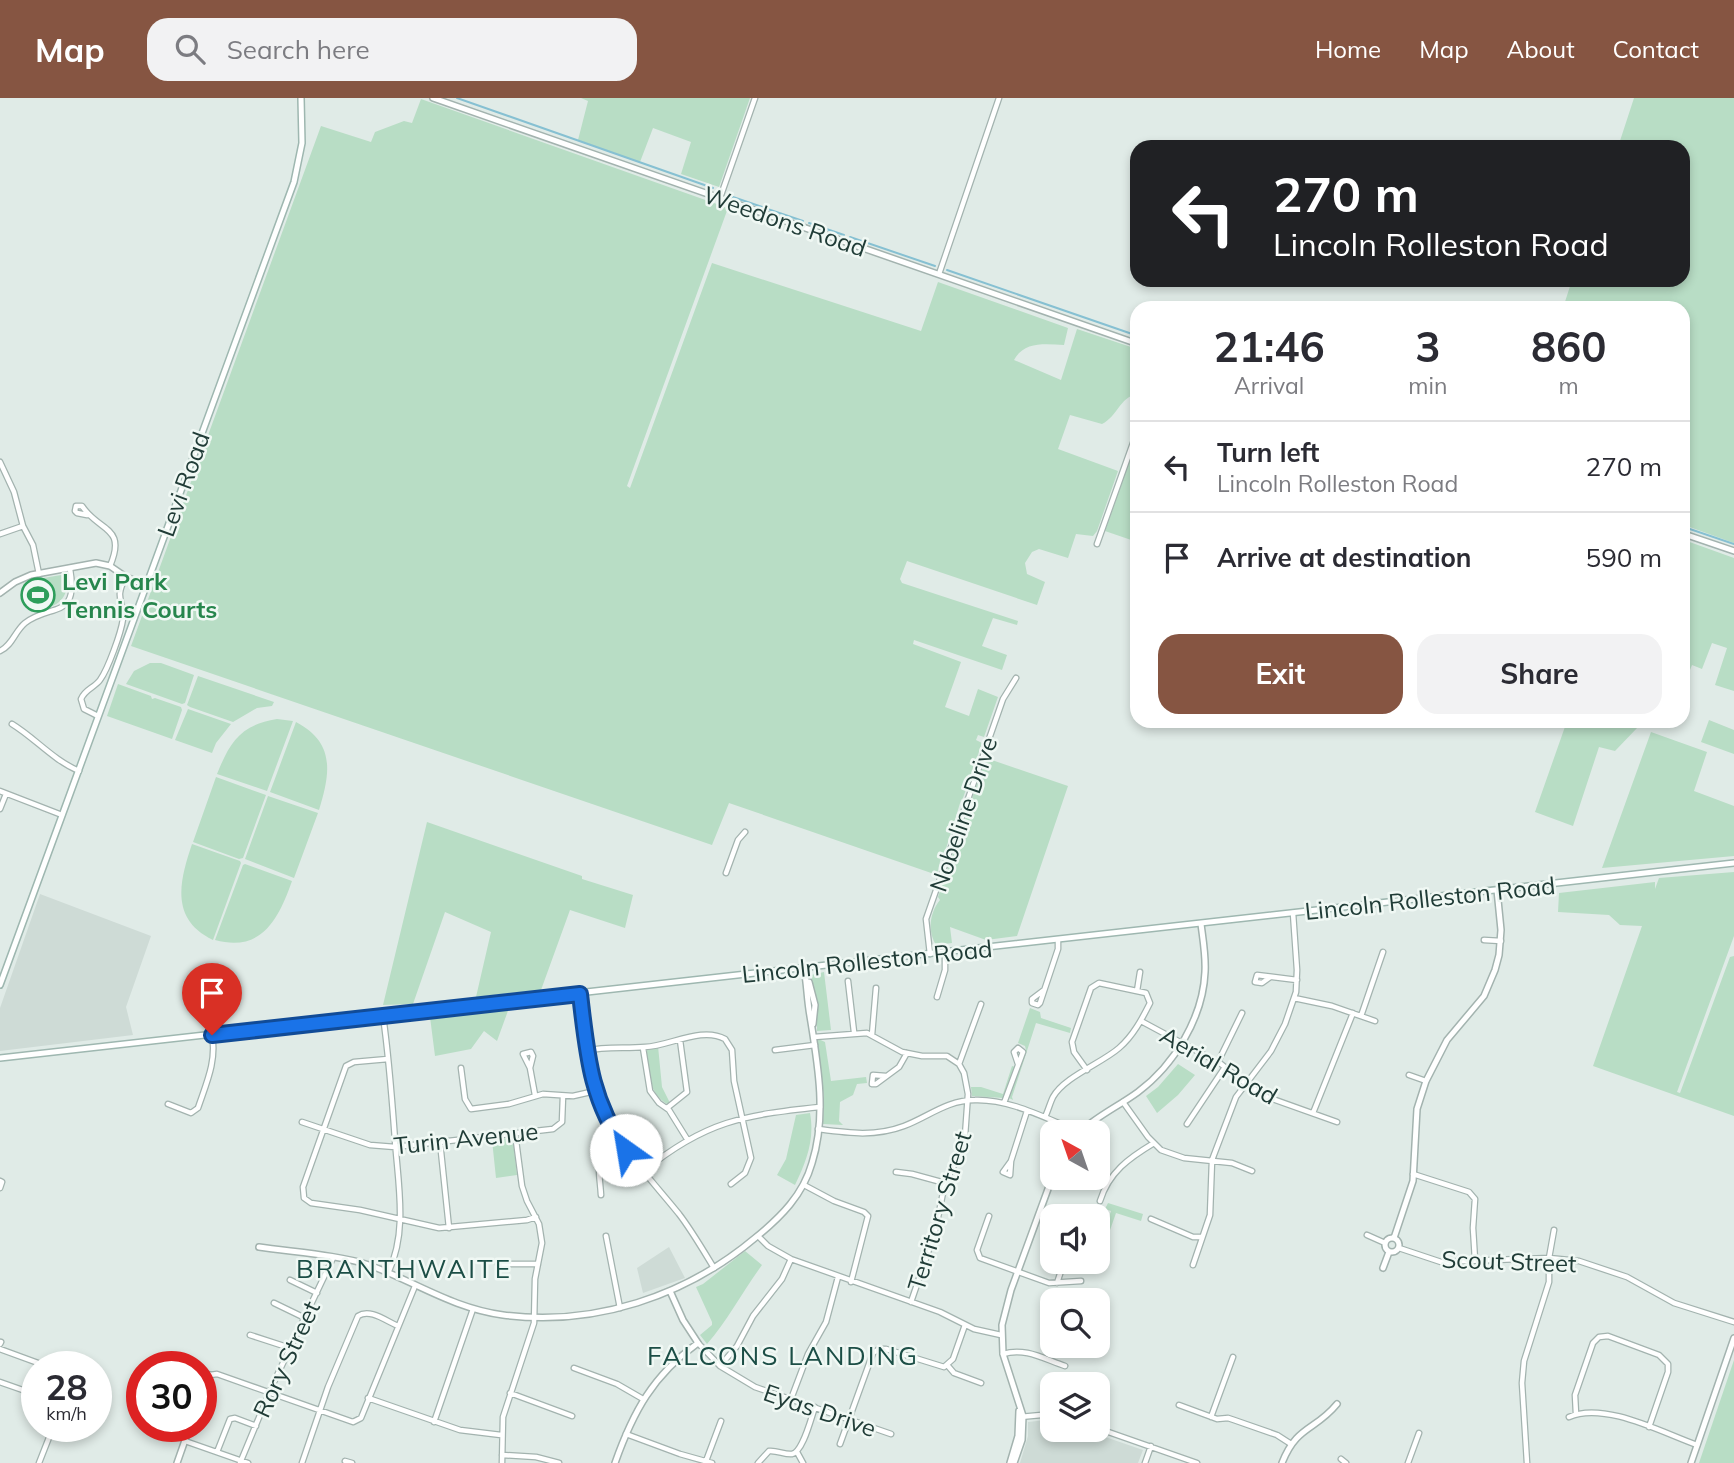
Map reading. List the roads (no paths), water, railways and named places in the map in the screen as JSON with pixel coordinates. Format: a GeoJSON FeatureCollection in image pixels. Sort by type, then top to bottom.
{"type":"FeatureCollection","features":[{"type":"Feature","properties":{"kind":"street","name":"Levi Road"},"geometry":{"type":"LineString","coordinates":[[0,985],[294,182],[302,144],[301,98]]}},
{"type":"Feature","properties":{"kind":"street","name":"Weedons Road"},"geometry":{"type":"LineString","coordinates":[[433,98],[1130,341]]}},
{"type":"Feature","properties":{"kind":"street"},"geometry":{"type":"LineString","coordinates":[[720,198],[755,98]]}},
{"type":"Feature","properties":{"kind":"street"},"geometry":{"type":"LineString","coordinates":[[939,274],[999,98]]}},
{"type":"Feature","properties":{"kind":"street"},"geometry":{"type":"LineString","coordinates":[[1097,544],[1130,451]]}},
{"type":"Feature","properties":{"kind":"street"},"geometry":{"type":"LineString","coordinates":[[0,462],[4,480],[14,492],[23,526],[35,550],[39,573]]}},
{"type":"Feature","properties":{"kind":"street"},"geometry":{"type":"LineString","coordinates":[[88,515],[105,526],[115,538],[115,552],[110,566]]}},
{"type":"Feature","properties":{"kind":"street"},"geometry":{"type":"LineString","coordinates":[[0,534],[23,526]]}},
{"type":"Feature","properties":{"kind":"street"},"geometry":{"type":"LineString","coordinates":[[1690,536],[1734,551]]}},
{"type":"Feature","properties":{"kind":"street"},"geometry":{"type":"LineString","coordinates":[[0,593],[20,579],[39,573],[96,563],[110,566],[126,578],[145,585]]}},
{"type":"Feature","properties":{"kind":"street"},"geometry":{"type":"LineString","coordinates":[[0,651],[7,647],[26,622],[60,610],[66,605],[72,588],[70,569]]}},
{"type":"Feature","properties":{"kind":"street"},"geometry":{"type":"LineString","coordinates":[[98,716],[84,709],[81,699],[85,691],[102,678],[120,629],[123,614],[119,593],[126,578]]}},
{"type":"Feature","properties":{"kind":"street","name":"Nobeline Drive"},"geometry":{"type":"LineString","coordinates":[[930,954],[926,919],[1003,699],[1016,678]]}},
{"type":"Feature","properties":{"kind":"street"},"geometry":{"type":"LineString","coordinates":[[12,724],[46,751],[79,771]]}},
{"type":"Feature","properties":{"kind":"street"},"geometry":{"type":"LineString","coordinates":[[0,791],[62,816]]}},
{"type":"Feature","properties":{"kind":"street"},"geometry":{"type":"LineString","coordinates":[[0,810],[6,794]]}},
{"type":"Feature","properties":{"kind":"street"},"geometry":{"type":"LineString","coordinates":[[726,873],[738,840],[745,832]]}},
{"type":"Feature","properties":{"kind":"street","name":"Lincoln Rolleston Road"},"geometry":{"type":"LineString","coordinates":[[0,1058],[1734,863]]}},
{"type":"Feature","properties":{"kind":"street"},"geometry":{"type":"LineString","coordinates":[[1394,1238],[1413,1174],[1418,1109],[1426,1082],[1447,1040],[1484,996],[1495,970],[1501,941],[1497,890]]}},
{"type":"Feature","properties":{"kind":"street"},"geometry":{"type":"LineString","coordinates":[[1192,1265],[1210,1215],[1212,1160],[1236,1097],[1271,1051],[1294,998],[1297,981],[1293,913]]}},
{"type":"Feature","properties":{"kind":"street"},"geometry":{"type":"LineString","coordinates":[[1097,1120],[1160,1073],[1181,1043],[1200,1002],[1205,974],[1202,924]]}},
{"type":"Feature","properties":{"kind":"street"},"geometry":{"type":"LineString","coordinates":[[1044,990],[1058,949],[1058,940]]}},
{"type":"Feature","properties":{"kind":"street"},"geometry":{"type":"LineString","coordinates":[[1484,940],[1501,941]]}},
{"type":"Feature","properties":{"kind":"street"},"geometry":{"type":"LineString","coordinates":[[1361,1016],[1383,952]]}},
{"type":"Feature","properties":{"kind":"street"},"geometry":{"type":"LineString","coordinates":[[937,997],[945,970],[945,953]]}},
{"type":"Feature","properties":{"kind":"street"},"geometry":{"type":"LineString","coordinates":[[259,1247],[359,1262],[473,1309],[510,1316],[568,1316],[620,1308],[670,1291],[714,1268],[758,1236],[787,1208],[804,1185],[815,1154],[820,1107],[813,1027],[815,1005],[806,968]]}},
{"type":"Feature","properties":{"kind":"street"},"geometry":{"type":"LineString","coordinates":[[1136,991],[1140,972]]}},
{"type":"Feature","properties":{"kind":"street"},"geometry":{"type":"LineString","coordinates":[[1269,978],[1297,981]]}},
{"type":"Feature","properties":{"kind":"street"},"geometry":{"type":"LineString","coordinates":[[848,981],[854,1032]]}},
{"type":"Feature","properties":{"kind":"street"},"geometry":{"type":"LineString","coordinates":[[1045,1117],[1054,1095],[1119,1048],[1141,1021],[1150,1003],[1150,997],[1146,993],[1099,983],[1091,988],[1072,1042],[1074,1052],[1087,1070]]}},
{"type":"Feature","properties":{"kind":"street"},"geometry":{"type":"LineString","coordinates":[[872,1035],[876,988]]}},
{"type":"Feature","properties":{"kind":"street"},"geometry":{"type":"LineString","coordinates":[[580,994],[586,1051],[595,1091],[605,1115],[622,1144],[684,1221],[714,1268]]}},
{"type":"Feature","properties":{"kind":"street"},"geometry":{"type":"LineString","coordinates":[[1294,998],[1332,1006],[1375,1021]]}},
{"type":"Feature","properties":{"kind":"street"},"geometry":{"type":"LineString","coordinates":[[814,1037],[854,1032],[872,1035],[906,1053],[947,1056],[959,1064],[981,1004]]}},
{"type":"Feature","properties":{"kind":"street"},"geometry":{"type":"LineString","coordinates":[[1218,1062],[1242,1013]]}},
{"type":"Feature","properties":{"kind":"street"},"geometry":{"type":"LineString","coordinates":[[1313,1113],[1353,1013]]}},
{"type":"Feature","properties":{"kind":"street"},"geometry":{"type":"LineString","coordinates":[[383,1016],[400,1219],[396,1251],[388,1273]]}},
{"type":"Feature","properties":{"kind":"street","name":"Aerial Road"},"geometry":{"type":"LineString","coordinates":[[1141,1021],[1218,1062],[1268,1097],[1337,1122]]}},
{"type":"Feature","properties":{"kind":"street"},"geometry":{"type":"LineString","coordinates":[[168,1104],[191,1113],[198,1108],[214,1061],[212,1035]]}},
{"type":"Feature","properties":{"kind":"street"},"geometry":{"type":"LineString","coordinates":[[586,1051],[606,1047],[643,1048],[712,1035],[728,1042],[732,1050],[733,1081],[751,1163],[745,1173],[730,1184]]}},
{"type":"Feature","properties":{"kind":"street"},"geometry":{"type":"LineString","coordinates":[[667,1108],[687,1092],[680,1040]]}},
{"type":"Feature","properties":{"kind":"street"},"geometry":{"type":"LineString","coordinates":[[775,1050],[815,1045]]}},
{"type":"Feature","properties":{"kind":"street"},"geometry":{"type":"LineString","coordinates":[[643,1048],[650,1091],[667,1108],[687,1139]]}},
{"type":"Feature","properties":{"kind":"street"},"geometry":{"type":"LineString","coordinates":[[886,1076],[899,1068],[906,1053]]}},
{"type":"Feature","properties":{"kind":"street"},"geometry":{"type":"LineString","coordinates":[[388,1059],[354,1062],[346,1066],[303,1187],[304,1198],[311,1203],[439,1228],[536,1217]]}},
{"type":"Feature","properties":{"kind":"street","name":"Territory Street"},"geometry":{"type":"LineString","coordinates":[[911,1302],[935,1232],[945,1183],[963,1145],[968,1100],[966,1079],[959,1064]]}},
{"type":"Feature","properties":{"kind":"street"},"geometry":{"type":"LineString","coordinates":[[1004,1103],[1018,1064]]}},
{"type":"Feature","properties":{"kind":"street"},"geometry":{"type":"LineString","coordinates":[[1187,1124],[1225,1067]]}},
{"type":"Feature","properties":{"kind":"street"},"geometry":{"type":"LineString","coordinates":[[461,1068],[465,1099],[471,1109],[509,1104],[535,1095],[578,1096],[595,1091]]}},
{"type":"Feature","properties":{"kind":"street"},"geometry":{"type":"LineString","coordinates":[[530,1068],[535,1095]]}},
{"type":"Feature","properties":{"kind":"street"},"geometry":{"type":"LineString","coordinates":[[1409,1075],[1426,1082]]}},
{"type":"Feature","properties":{"kind":"street","name":"Turin Avenue"},"geometry":{"type":"LineString","coordinates":[[302,1122],[370,1145],[395,1147],[554,1129],[562,1120],[563,1096]]}},
{"type":"Feature","properties":{"kind":"street"},"geometry":{"type":"LineString","coordinates":[[818,1129],[855,1134],[884,1132],[915,1122],[946,1105],[968,1100],[1004,1103],[1052,1120]]}},
{"type":"Feature","properties":{"kind":"street"},"geometry":{"type":"LineString","coordinates":[[1123,1102],[1161,1150],[1184,1158],[1232,1163],[1252,1171]]}},
{"type":"Feature","properties":{"kind":"street"},"geometry":{"type":"LineString","coordinates":[[644,1171],[687,1139],[741,1117],[820,1107]]}},
{"type":"Feature","properties":{"kind":"street"},"geometry":{"type":"LineString","coordinates":[[1011,1161],[1027,1111]]}},
{"type":"Feature","properties":{"kind":"street"},"geometry":{"type":"LineString","coordinates":[[502,1463],[502,1435],[510,1393],[535,1317],[534,1293],[542,1238],[522,1186],[515,1133]]}},
{"type":"Feature","properties":{"kind":"street"},"geometry":{"type":"LineString","coordinates":[[440,1142],[449,1228]]}},
{"type":"Feature","properties":{"kind":"street"},"geometry":{"type":"LineString","coordinates":[[1100,1201],[1112,1175],[1129,1158],[1154,1143]]}},
{"type":"Feature","properties":{"kind":"street"},"geometry":{"type":"LineString","coordinates":[[601,1195],[599,1163],[605,1155],[622,1144]]}},
{"type":"Feature","properties":{"kind":"street"},"geometry":{"type":"LineString","coordinates":[[896,1172],[945,1183]]}},
{"type":"Feature","properties":{"kind":"street"},"geometry":{"type":"LineString","coordinates":[[1413,1174],[1469,1192],[1475,1199],[1475,1260]]}},
{"type":"Feature","properties":{"kind":"street"},"geometry":{"type":"LineString","coordinates":[[0,1181],[0,1188]]}},
{"type":"Feature","properties":{"kind":"street"},"geometry":{"type":"LineString","coordinates":[[804,1185],[868,1216],[852,1282]]}},
{"type":"Feature","properties":{"kind":"street"},"geometry":{"type":"LineString","coordinates":[[1012,1463],[1021,1417],[1003,1354],[1003,1314],[1048,1190]]}},
{"type":"Feature","properties":{"kind":"street"},"geometry":{"type":"LineString","coordinates":[[989,1216],[976,1250],[978,1256],[1042,1281],[1057,1284],[1081,1281]]}},
{"type":"Feature","properties":{"kind":"street"},"geometry":{"type":"LineString","coordinates":[[1151,1219],[1193,1237],[1202,1237]]}},
{"type":"Feature","properties":{"kind":"street"},"geometry":{"type":"LineString","coordinates":[[1527,1463],[1522,1383],[1524,1362],[1549,1282],[1549,1258],[1554,1230]]}},
{"type":"Feature","properties":{"kind":"street"},"geometry":{"type":"LineString","coordinates":[[1367,1235],[1385,1242]]}},
{"type":"Feature","properties":{"kind":"street"},"geometry":{"type":"LineString","coordinates":[[606,1236],[620,1308]]}},
{"type":"Feature","properties":{"kind":"street"},"geometry":{"type":"LineString","coordinates":[[758,1236],[775,1251],[791,1259],[952,1317],[985,1333],[1001,1335]]}},
{"type":"Feature","properties":{"kind":"street"},"geometry":{"type":"LineString","coordinates":[[1385,1242],[1394,1238]]}},
{"type":"Feature","properties":{"kind":"street"},"geometry":{"type":"LineString","coordinates":[[1390,1252],[1399,1248],[1399,1243],[1394,1238]]}},
{"type":"Feature","properties":{"kind":"street"},"geometry":{"type":"LineString","coordinates":[[1385,1242],[1386,1249],[1390,1252]]}},
{"type":"Feature","properties":{"kind":"street","name":"Scout Street"},"geometry":{"type":"LineString","coordinates":[[1399,1248],[1441,1262],[1549,1258],[1579,1261],[1615,1273],[1674,1303],[1734,1322]]}},
{"type":"Feature","properties":{"kind":"street"},"geometry":{"type":"LineString","coordinates":[[1384,1268],[1390,1252]]}},
{"type":"Feature","properties":{"kind":"street","name":"Rory Street"},"geometry":{"type":"LineString","coordinates":[[241,1462],[269,1393],[333,1258]]}},
{"type":"Feature","properties":{"kind":"street"},"geometry":{"type":"LineString","coordinates":[[720,1366],[737,1346],[753,1316],[782,1279],[791,1259]]}},
{"type":"Feature","properties":{"kind":"street"},"geometry":{"type":"LineString","coordinates":[[498,1264],[538,1264]]}},
{"type":"Feature","properties":{"kind":"street"},"geometry":{"type":"LineString","coordinates":[[1057,1284],[1061,1274]]}},
{"type":"Feature","properties":{"kind":"street"},"geometry":{"type":"LineString","coordinates":[[792,1399],[808,1354],[825,1322],[838,1277]]}},
{"type":"Feature","properties":{"kind":"street"},"geometry":{"type":"LineString","coordinates":[[290,1280],[317,1293]]}},
{"type":"Feature","properties":{"kind":"street"},"geometry":{"type":"LineString","coordinates":[[217,1374],[355,1422],[360,1419],[415,1286]]}},
{"type":"Feature","properties":{"kind":"street","name":"Eyas Drive"},"geometry":{"type":"LineString","coordinates":[[670,1291],[683,1320],[698,1343],[720,1366],[755,1387],[891,1434]]}},
{"type":"Feature","properties":{"kind":"street"},"geometry":{"type":"LineString","coordinates":[[274,1303],[305,1318]]}},
{"type":"Feature","properties":{"kind":"street"},"geometry":{"type":"LineString","coordinates":[[434,1422],[473,1309]]}},
{"type":"Feature","properties":{"kind":"street"},"geometry":{"type":"LineString","coordinates":[[302,1463],[337,1365],[360,1314],[369,1313],[398,1326]]}},
{"type":"Feature","properties":{"kind":"street"},"geometry":{"type":"LineString","coordinates":[[840,1444],[871,1357],[879,1349],[937,1367],[948,1366],[965,1325]]}},
{"type":"Feature","properties":{"kind":"street"},"geometry":{"type":"LineString","coordinates":[[250,1335],[290,1349]]}},
{"type":"Feature","properties":{"kind":"street"},"geometry":{"type":"LineString","coordinates":[[1576,1414],[1574,1395],[1593,1343],[1604,1336],[1659,1355],[1667,1361],[1668,1372],[1648,1427]]}},
{"type":"Feature","properties":{"kind":"street"},"geometry":{"type":"LineString","coordinates":[[1691,1463],[1734,1338]]}},
{"type":"Feature","properties":{"kind":"street"},"geometry":{"type":"LineString","coordinates":[[615,1463],[625,1434],[643,1399],[666,1370],[698,1343]]}},
{"type":"Feature","properties":{"kind":"street"},"geometry":{"type":"LineString","coordinates":[[0,1345],[21,1354]]}},
{"type":"Feature","properties":{"kind":"street"},"geometry":{"type":"LineString","coordinates":[[1003,1354],[1026,1352],[1065,1366]]}},
{"type":"Feature","properties":{"kind":"street"},"geometry":{"type":"LineString","coordinates":[[1212,1417],[1233,1357]]}},
{"type":"Feature","properties":{"kind":"street"},"geometry":{"type":"LineString","coordinates":[[948,1366],[954,1373],[981,1383]]}},
{"type":"Feature","properties":{"kind":"street"},"geometry":{"type":"LineString","coordinates":[[574,1368],[617,1384],[643,1399]]}},
{"type":"Feature","properties":{"kind":"street"},"geometry":{"type":"LineString","coordinates":[[0,1382],[21,1389]]}},
{"type":"Feature","properties":{"kind":"street"},"geometry":{"type":"LineString","coordinates":[[510,1393],[572,1416]]}},
{"type":"Feature","properties":{"kind":"street"},"geometry":{"type":"LineString","coordinates":[[368,1398],[467,1432],[502,1435]]}},
{"type":"Feature","properties":{"kind":"street"},"geometry":{"type":"LineString","coordinates":[[1282,1463],[1299,1434],[1325,1417],[1337,1404]]}},
{"type":"Feature","properties":{"kind":"street"},"geometry":{"type":"LineString","coordinates":[[1179,1405],[1212,1417],[1234,1420],[1277,1435],[1291,1444]]}},
{"type":"Feature","properties":{"kind":"street"},"geometry":{"type":"LineString","coordinates":[[758,1463],[769,1451],[790,1454],[797,1452],[802,1446],[815,1407]]}},
{"type":"Feature","properties":{"kind":"street"},"geometry":{"type":"LineString","coordinates":[[1569,1417],[1576,1414],[1607,1413],[1697,1445]]}},
{"type":"Feature","properties":{"kind":"street"},"geometry":{"type":"LineString","coordinates":[[1021,1417],[1040,1415]]}},
{"type":"Feature","properties":{"kind":"street"},"geometry":{"type":"LineString","coordinates":[[217,1452],[230,1419],[256,1426]]}},
{"type":"Feature","properties":{"kind":"street"},"geometry":{"type":"LineString","coordinates":[[625,1434],[709,1462],[721,1421]]}},
{"type":"Feature","properties":{"kind":"street"},"geometry":{"type":"LineString","coordinates":[[1110,1433],[1197,1463]]}},
{"type":"Feature","properties":{"kind":"street"},"geometry":{"type":"LineString","coordinates":[[1409,1463],[1419,1433]]}},
{"type":"Feature","properties":{"kind":"street"},"geometry":{"type":"LineString","coordinates":[[39,1463],[47,1442]]}},
{"type":"Feature","properties":{"kind":"street"},"geometry":{"type":"LineString","coordinates":[[177,1463],[185,1442]]}},
{"type":"Feature","properties":{"kind":"street"},"geometry":{"type":"LineString","coordinates":[[188,1442],[248,1463]]}},
{"type":"Feature","properties":{"kind":"street"},"geometry":{"type":"LineString","coordinates":[[1145,1463],[1151,1447]]}},
{"type":"Feature","properties":{"kind":"street"},"geometry":{"type":"LineString","coordinates":[[797,1452],[803,1463]]}},
{"type":"Feature","properties":{"kind":"street"},"geometry":{"type":"LineString","coordinates":[[502,1455],[559,1463]]}},
{"type":"Feature","properties":{"kind":"street"},"geometry":{"type":"LineString","coordinates":[[1175,1463],[1178,1456]]}},
{"type":"Feature","properties":{"kind":"street"},"geometry":{"type":"LineString","coordinates":[[1341,1458],[1346,1463]]}},
{"type":"Feature","properties":{"kind":"street"},"geometry":{"type":"LineString","coordinates":[[345,1461],[352,1463]]}},
{"type":"Feature","properties":{"kind":"waterway"},"geometry":{"type":"LineString","coordinates":[[457,98],[713,188]]}},
{"type":"Feature","properties":{"kind":"waterway"},"geometry":{"type":"LineString","coordinates":[[730,196],[803,221]]}},
{"type":"Feature","properties":{"kind":"waterway"},"geometry":{"type":"LineString","coordinates":[[809,223],[844,235]]}},
{"type":"Feature","properties":{"kind":"waterway"},"geometry":{"type":"LineString","coordinates":[[850,237],[935,266]]}},
{"type":"Feature","properties":{"kind":"waterway"},"geometry":{"type":"LineString","coordinates":[[947,270],[1130,333]]}},
{"type":"Feature","properties":{"kind":"waterway"},"geometry":{"type":"LineString","coordinates":[[1690,529],[1734,544]]}},
{"type":"Feature","properties":{"kind":"place","name":"Levi Park Tennis Courts"},"geometry":{"type":"Point","coordinates":[38,595]}},
{"type":"Feature","properties":{"kind":"district","name":"BRANTHWAITE"},"geometry":{"type":"Point","coordinates":[404,1268]}},
{"type":"Feature","properties":{"kind":"district","name":"FALCONS LANDING"},"geometry":{"type":"Point","coordinates":[783,1355]}}]}
